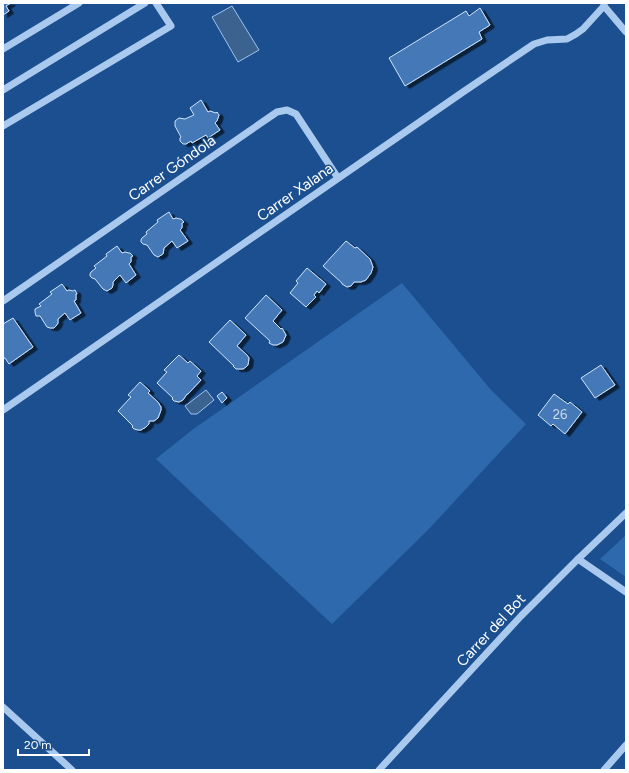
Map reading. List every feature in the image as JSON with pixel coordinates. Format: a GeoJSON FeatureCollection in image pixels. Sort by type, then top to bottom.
{"type":"FeatureCollection","features":[{"type":"Feature","properties":{"kind":"street"},"geometry":{"type":"LineString","coordinates":[[3,49],[79,3]]}},
{"type":"Feature","properties":{"kind":"street"},"geometry":{"type":"LineString","coordinates":[[3,90],[145,3]]}},
{"type":"Feature","properties":{"kind":"street"},"geometry":{"type":"LineString","coordinates":[[3,126],[171,26],[156,3]]}},
{"type":"Feature","properties":{"kind":"street","name":"Carrer Xalana"},"geometry":{"type":"LineString","coordinates":[[3,410],[534,44],[547,40],[567,39],[576,34],[583,29],[604,5],[626,32]]}},
{"type":"Feature","properties":{"kind":"street","name":"Carrer Góndola"},"geometry":{"type":"LineString","coordinates":[[3,301],[277,112],[287,110],[296,114],[338,178]]}},
{"type":"Feature","properties":{"kind":"street","name":"Carrer del Bot"},"geometry":{"type":"LineString","coordinates":[[379,770],[516,622],[626,513]]}},
{"type":"Feature","properties":{"kind":"street"},"geometry":{"type":"LineString","coordinates":[[578,559],[626,592]]}},
{"type":"Feature","properties":{"kind":"street"},"geometry":{"type":"LineString","coordinates":[[3,706],[72,770]]}},
{"type":"Feature","properties":{"kind":"street"},"geometry":{"type":"LineString","coordinates":[[604,770],[626,745]]}},
{"type":"Feature","properties":{"kind":"shaded area"},"geometry":{"type":"Polygon","coordinates":[[[232,6],[259,50],[238,62],[212,17],[232,6]]]}},
{"type":"Feature","properties":{"kind":"shaded area"},"geometry":{"type":"Polygon","coordinates":[[[402,283],[491,390],[526,424],[428,530],[332,624],[156,459],[192,430],[402,283]]]}},
{"type":"Feature","properties":{"kind":"shaded area"},"geometry":{"type":"Polygon","coordinates":[[[206,390],[214,400],[197,414],[191,414],[185,406],[206,390]]]}},
{"type":"Feature","properties":{"kind":"shaded area"},"geometry":{"type":"Polygon","coordinates":[[[626,535],[626,577],[600,559],[626,535]]]}},
{"type":"Feature","properties":{"kind":"building"},"geometry":{"type":"Polygon","coordinates":[[[3,3],[11,3],[6,6],[9,11],[3,15],[3,3]]]}},
{"type":"Feature","properties":{"kind":"building"},"geometry":{"type":"Polygon","coordinates":[[[480,8],[490,25],[479,32],[482,39],[405,86],[389,58],[466,11],[469,16],[480,8]]]}},
{"type":"Feature","properties":{"kind":"building"},"geometry":{"type":"Polygon","coordinates":[[[201,100],[208,112],[217,112],[219,115],[215,123],[220,130],[208,138],[206,135],[192,143],[191,141],[183,144],[180,141],[181,137],[175,126],[175,121],[179,118],[185,119],[194,115],[190,108],[201,100]]]}},
{"type":"Feature","properties":{"kind":"building"},"geometry":{"type":"Polygon","coordinates":[[[169,212],[173,219],[181,219],[184,222],[182,223],[182,228],[180,230],[188,241],[177,248],[172,241],[164,248],[163,254],[158,257],[154,255],[147,245],[141,242],[141,240],[147,234],[146,232],[158,222],[157,220],[169,212]]]}},
{"type":"Feature","properties":{"kind":"building"},"geometry":{"type":"Polygon","coordinates":[[[346,241],[355,248],[357,247],[370,259],[373,267],[366,280],[354,282],[351,286],[347,287],[323,266],[346,241]]]}},
{"type":"Feature","properties":{"kind":"building"},"geometry":{"type":"Polygon","coordinates":[[[117,246],[122,253],[130,253],[133,256],[131,257],[131,262],[129,264],[136,275],[126,283],[120,275],[113,282],[112,288],[107,291],[90,276],[90,274],[96,268],[94,266],[117,246]]]}},
{"type":"Feature","properties":{"kind":"building"},"geometry":{"type":"Polygon","coordinates":[[[307,268],[326,284],[319,293],[317,291],[314,295],[316,297],[306,307],[290,293],[298,283],[296,281],[307,268]]]}},
{"type":"Feature","properties":{"kind":"building"},"geometry":{"type":"Polygon","coordinates":[[[62,284],[67,291],[75,290],[77,294],[76,300],[74,301],[81,313],[70,320],[65,313],[58,319],[58,323],[54,328],[50,328],[47,327],[40,316],[36,316],[35,309],[41,306],[39,304],[52,294],[50,292],[62,284]]]}},
{"type":"Feature","properties":{"kind":"building"},"geometry":{"type":"Polygon","coordinates":[[[266,295],[282,310],[273,321],[281,329],[282,328],[286,335],[283,342],[277,345],[269,343],[270,341],[245,318],[266,295]]]}},
{"type":"Feature","properties":{"kind":"building"},"geometry":{"type":"Polygon","coordinates":[[[13,318],[33,347],[9,364],[5,358],[3,358],[3,324],[13,318]]]}},
{"type":"Feature","properties":{"kind":"building"},"geometry":{"type":"Polygon","coordinates":[[[230,320],[246,335],[237,346],[249,358],[248,365],[243,369],[236,369],[209,342],[230,320]]]}},
{"type":"Feature","properties":{"kind":"building"},"geometry":{"type":"Polygon","coordinates":[[[179,355],[188,363],[190,361],[201,371],[197,376],[201,380],[183,400],[179,402],[174,401],[172,399],[173,398],[157,383],[167,372],[164,370],[179,355]]]}},
{"type":"Feature","properties":{"kind":"building"},"geometry":{"type":"Polygon","coordinates":[[[601,365],[615,385],[595,398],[581,378],[601,365]]]}},
{"type":"Feature","properties":{"kind":"building"},"geometry":{"type":"Polygon","coordinates":[[[140,382],[150,391],[148,393],[158,402],[161,410],[158,418],[154,421],[149,421],[149,424],[146,427],[138,430],[134,429],[132,427],[133,426],[118,411],[131,397],[128,395],[140,382]]]}},
{"type":"Feature","properties":{"kind":"building"},"geometry":{"type":"Polygon","coordinates":[[[222,392],[227,398],[222,403],[217,396],[222,392]]]}},
{"type":"Feature","properties":{"kind":"building"},"geometry":{"type":"Polygon","coordinates":[[[554,394],[568,404],[570,402],[582,412],[565,434],[553,424],[551,426],[538,415],[554,394]]]}}]}
